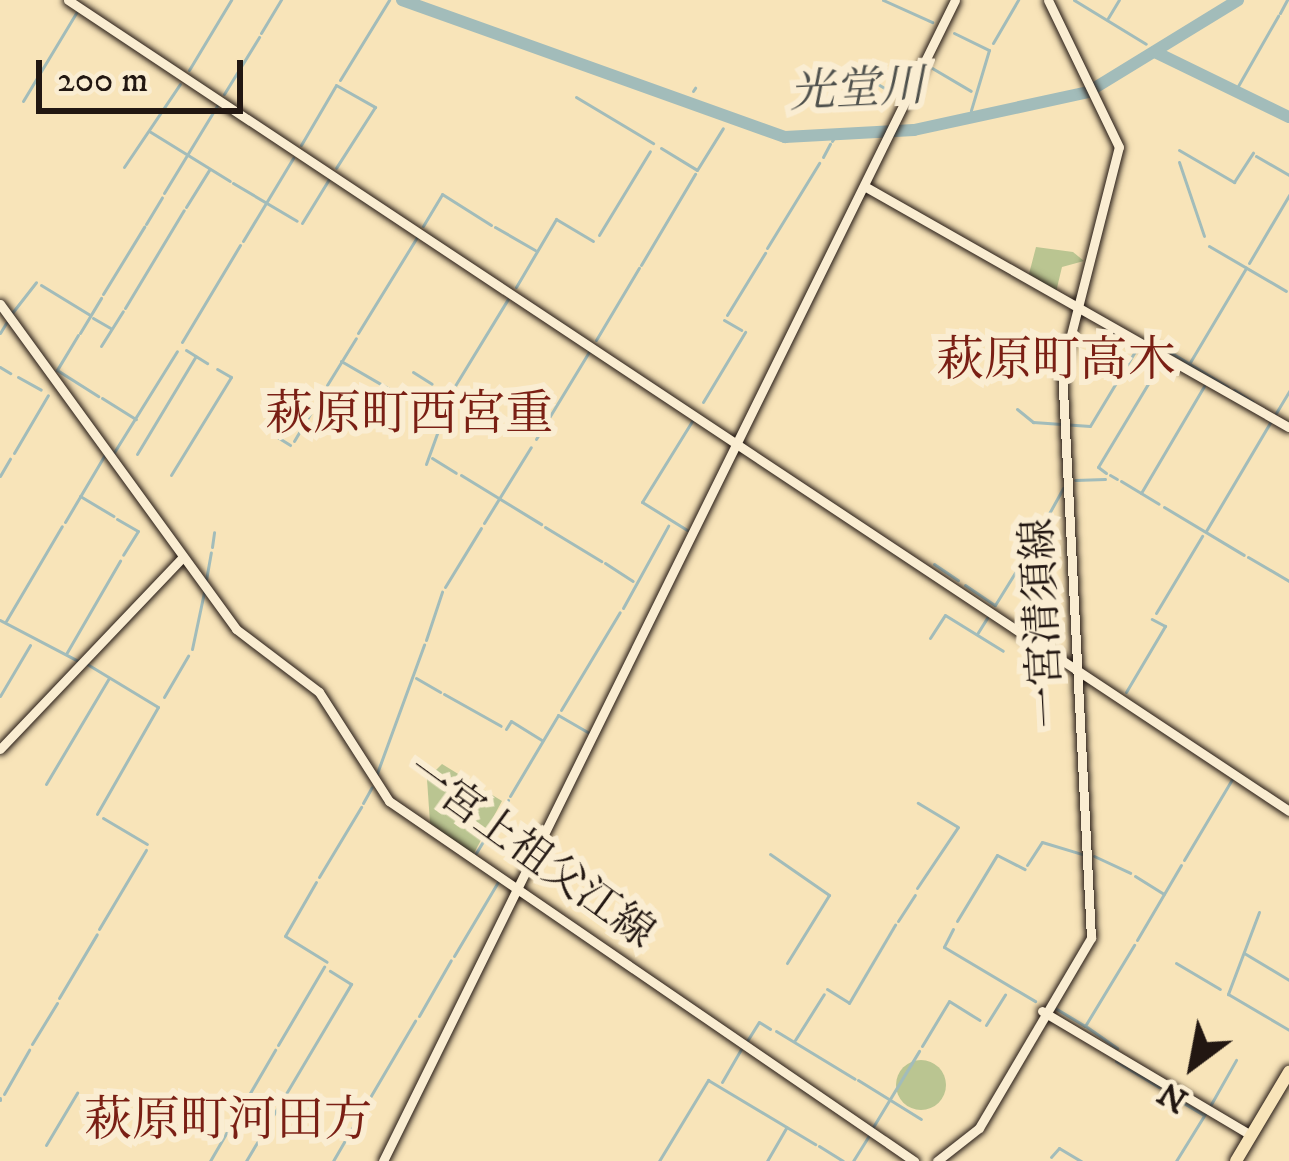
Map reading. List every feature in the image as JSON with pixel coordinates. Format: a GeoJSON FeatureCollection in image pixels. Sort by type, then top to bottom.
{"type":"FeatureCollection","features":[{"type":"Feature","properties":{"kind":"highway"},"geometry":{"type":"LineString","coordinates":[[1236,1161],[1289,1072]]}},
{"type":"Feature","properties":{"kind":"main road"},"geometry":{"type":"LineString","coordinates":[[68,0],[744,444],[1289,811]]}},
{"type":"Feature","properties":{"kind":"main road"},"geometry":{"type":"LineString","coordinates":[[382,1161],[744,444],[955,0]]}},
{"type":"Feature","properties":{"kind":"main road","name":"一宮清須線"},"geometry":{"type":"LineString","coordinates":[[937,1161],[980,1128],[1042,1011],[1090,938],[1062,370],[1073,304],[1118,166],[1114,119],[1048,0]]}},
{"type":"Feature","properties":{"kind":"main road"},"geometry":{"type":"LineString","coordinates":[[866,187],[1289,427]]}},
{"type":"Feature","properties":{"kind":"main road","name":"一宮上祖父江線"},"geometry":{"type":"LineString","coordinates":[[0,304],[243,636],[319,692],[388,801],[914,1161]]}},
{"type":"Feature","properties":{"kind":"main road"},"geometry":{"type":"LineString","coordinates":[[0,749],[183,557]]}},
{"type":"Feature","properties":{"kind":"main road"},"geometry":{"type":"LineString","coordinates":[[1042,1011],[1251,1135]]}},
{"type":"Feature","properties":{"kind":"green space"},"geometry":{"type":"Polygon","coordinates":[[[1036,247],[1073,252],[1084,261],[1062,267],[1056,292],[1029,274],[1036,247]]]}},
{"type":"Feature","properties":{"kind":"green space"},"geometry":{"type":"Polygon","coordinates":[[[442,764],[502,801],[473,855],[430,823],[427,779],[442,764]]]}},
{"type":"Feature","properties":{"kind":"green space"},"geometry":{"type":"Polygon","coordinates":[[[921,1060],[939,1067],[946,1085],[939,1103],[921,1110],[903,1103],[896,1085],[903,1067],[921,1060]]]}},
{"type":"Feature","properties":{"kind":"waterway"},"geometry":{"type":"LineString","coordinates":[[189,70],[231,0]]}},
{"type":"Feature","properties":{"kind":"waterway"},"geometry":{"type":"LineString","coordinates":[[261,33],[281,0]]}},
{"type":"Feature","properties":{"kind":"waterway"},"geometry":{"type":"LineString","coordinates":[[340,80],[389,0]]}},
{"type":"Feature","properties":{"kind":"waterway","name":"光堂川"},"geometry":{"type":"LineString","coordinates":[[402,0],[785,137],[914,130],[1088,92],[1238,0]]}},
{"type":"Feature","properties":{"kind":"waterway"},"geometry":{"type":"LineString","coordinates":[[883,0],[932,22]]}},
{"type":"Feature","properties":{"kind":"waterway"},"geometry":{"type":"LineString","coordinates":[[993,43],[1018,0]]}},
{"type":"Feature","properties":{"kind":"waterway"},"geometry":{"type":"LineString","coordinates":[[1074,0],[1146,44]]}},
{"type":"Feature","properties":{"kind":"waterway"},"geometry":{"type":"LineString","coordinates":[[1108,18],[1119,0]]}},
{"type":"Feature","properties":{"kind":"waterway"},"geometry":{"type":"LineString","coordinates":[[1280,13],[1287,0]]}},
{"type":"Feature","properties":{"kind":"waterway"},"geometry":{"type":"LineString","coordinates":[[23,101],[76,13]]}},
{"type":"Feature","properties":{"kind":"waterway"},"geometry":{"type":"LineString","coordinates":[[1238,86],[1278,16]]}},
{"type":"Feature","properties":{"kind":"waterway"},"geometry":{"type":"LineString","coordinates":[[954,33],[989,50],[971,110]]}},
{"type":"Feature","properties":{"kind":"waterway"},"geometry":{"type":"LineString","coordinates":[[224,94],[259,37]]}},
{"type":"Feature","properties":{"kind":"waterway"},"geometry":{"type":"LineString","coordinates":[[1155,52],[1289,117]]}},
{"type":"Feature","properties":{"kind":"waterway"},"geometry":{"type":"LineString","coordinates":[[932,68],[971,91]]}},
{"type":"Feature","properties":{"kind":"waterway"},"geometry":{"type":"LineString","coordinates":[[862,105],[876,83],[901,98]]}},
{"type":"Feature","properties":{"kind":"waterway"},"geometry":{"type":"LineString","coordinates":[[124,167],[180,84]]}},
{"type":"Feature","properties":{"kind":"waterway"},"geometry":{"type":"LineString","coordinates":[[301,145],[336,85],[375,107],[336,168]]}},
{"type":"Feature","properties":{"kind":"waterway"},"geometry":{"type":"LineString","coordinates":[[576,97],[653,143]]}},
{"type":"Feature","properties":{"kind":"waterway"},"geometry":{"type":"LineString","coordinates":[[164,193],[217,106]]}},
{"type":"Feature","properties":{"kind":"waterway"},"geometry":{"type":"LineString","coordinates":[[661,148],[697,170],[723,128]]}},
{"type":"Feature","properties":{"kind":"waterway"},"geometry":{"type":"LineString","coordinates":[[149,131],[230,181]]}},
{"type":"Feature","properties":{"kind":"waterway"},"geometry":{"type":"LineString","coordinates":[[832,141],[835,136]]}},
{"type":"Feature","properties":{"kind":"waterway"},"geometry":{"type":"LineString","coordinates":[[823,157],[830,144]]}},
{"type":"Feature","properties":{"kind":"waterway"},"geometry":{"type":"LineString","coordinates":[[1179,150],[1234,182],[1253,153]]}},
{"type":"Feature","properties":{"kind":"waterway"},"geometry":{"type":"LineString","coordinates":[[599,235],[650,151]]}},
{"type":"Feature","properties":{"kind":"waterway"},"geometry":{"type":"LineString","coordinates":[[1256,156],[1289,175]]}},
{"type":"Feature","properties":{"kind":"waterway"},"geometry":{"type":"LineString","coordinates":[[243,241],[293,158]]}},
{"type":"Feature","properties":{"kind":"waterway"},"geometry":{"type":"LineString","coordinates":[[1179,162],[1204,236]]}},
{"type":"Feature","properties":{"kind":"waterway"},"geometry":{"type":"LineString","coordinates":[[767,248],[819,163]]}},
{"type":"Feature","properties":{"kind":"waterway"},"geometry":{"type":"LineString","coordinates":[[186,207],[209,170]]}},
{"type":"Feature","properties":{"kind":"waterway"},"geometry":{"type":"LineString","coordinates":[[641,265],[695,174]]}},
{"type":"Feature","properties":{"kind":"waterway"},"geometry":{"type":"LineString","coordinates":[[302,223],[329,179]]}},
{"type":"Feature","properties":{"kind":"waterway"},"geometry":{"type":"LineString","coordinates":[[233,183],[297,221]]}},
{"type":"Feature","properties":{"kind":"waterway"},"geometry":{"type":"LineString","coordinates":[[423,226],[442,194],[491,225]]}},
{"type":"Feature","properties":{"kind":"waterway"},"geometry":{"type":"LineString","coordinates":[[1249,263],[1289,195]]}},
{"type":"Feature","properties":{"kind":"waterway"},"geometry":{"type":"LineString","coordinates":[[146,224],[162,197]]}},
{"type":"Feature","properties":{"kind":"waterway"},"geometry":{"type":"LineString","coordinates":[[125,308],[184,210]]}},
{"type":"Feature","properties":{"kind":"waterway"},"geometry":{"type":"LineString","coordinates":[[516,287],[556,219],[593,241]]}},
{"type":"Feature","properties":{"kind":"waterway"},"geometry":{"type":"LineString","coordinates":[[103,294],[144,227]]}},
{"type":"Feature","properties":{"kind":"waterway"},"geometry":{"type":"LineString","coordinates":[[495,227],[535,250]]}},
{"type":"Feature","properties":{"kind":"waterway"},"geometry":{"type":"LineString","coordinates":[[358,333],[417,237]]}},
{"type":"Feature","properties":{"kind":"waterway"},"geometry":{"type":"LineString","coordinates":[[182,342],[240,245]]}},
{"type":"Feature","properties":{"kind":"waterway"},"geometry":{"type":"LineString","coordinates":[[1209,246],[1286,291]]}},
{"type":"Feature","properties":{"kind":"waterway"},"geometry":{"type":"LineString","coordinates":[[727,315],[765,253]]}},
{"type":"Feature","properties":{"kind":"waterway"},"geometry":{"type":"LineString","coordinates":[[596,340],[639,268]]}},
{"type":"Feature","properties":{"kind":"waterway"},"geometry":{"type":"LineString","coordinates":[[1189,364],[1246,268]]}},
{"type":"Feature","properties":{"kind":"waterway"},"geometry":{"type":"LineString","coordinates":[[12,313],[36,282]]}},
{"type":"Feature","properties":{"kind":"waterway"},"geometry":{"type":"LineString","coordinates":[[41,285],[90,315]]}},
{"type":"Feature","properties":{"kind":"waterway"},"geometry":{"type":"LineString","coordinates":[[80,333],[101,298]]}},
{"type":"Feature","properties":{"kind":"waterway"},"geometry":{"type":"LineString","coordinates":[[453,389],[508,299]]}},
{"type":"Feature","properties":{"kind":"waterway"},"geometry":{"type":"LineString","coordinates":[[101,346],[123,311]]}},
{"type":"Feature","properties":{"kind":"waterway"},"geometry":{"type":"LineString","coordinates":[[93,318],[110,328]]}},
{"type":"Feature","properties":{"kind":"waterway"},"geometry":{"type":"LineString","coordinates":[[724,320],[741,330]]}},
{"type":"Feature","properties":{"kind":"waterway"},"geometry":{"type":"LineString","coordinates":[[0,333],[6,323]]}},
{"type":"Feature","properties":{"kind":"waterway"},"geometry":{"type":"LineString","coordinates":[[703,402],[745,332]]}},
{"type":"Feature","properties":{"kind":"waterway"},"geometry":{"type":"LineString","coordinates":[[78,335],[57,370],[98,396]]}},
{"type":"Feature","properties":{"kind":"waterway"},"geometry":{"type":"LineString","coordinates":[[327,385],[356,338]]}},
{"type":"Feature","properties":{"kind":"waterway"},"geometry":{"type":"LineString","coordinates":[[1150,340],[1228,387]]}},
{"type":"Feature","properties":{"kind":"waterway"},"geometry":{"type":"LineString","coordinates":[[1017,409],[1033,422],[1090,426],[1137,348]]}},
{"type":"Feature","properties":{"kind":"waterway"},"geometry":{"type":"LineString","coordinates":[[186,350],[207,363]]}},
{"type":"Feature","properties":{"kind":"waterway"},"geometry":{"type":"LineString","coordinates":[[113,454],[177,351]]}},
{"type":"Feature","properties":{"kind":"waterway"},"geometry":{"type":"LineString","coordinates":[[536,439],[589,352]]}},
{"type":"Feature","properties":{"kind":"waterway"},"geometry":{"type":"LineString","coordinates":[[137,454],[196,356]]}},
{"type":"Feature","properties":{"kind":"waterway"},"geometry":{"type":"LineString","coordinates":[[1106,473],[1098,467],[1163,359]]}},
{"type":"Feature","properties":{"kind":"waterway"},"geometry":{"type":"LineString","coordinates":[[341,361],[391,390]]}},
{"type":"Feature","properties":{"kind":"waterway"},"geometry":{"type":"LineString","coordinates":[[0,367],[10,373]]}},
{"type":"Feature","properties":{"kind":"waterway"},"geometry":{"type":"LineString","coordinates":[[171,475],[231,377],[217,369]]}},
{"type":"Feature","properties":{"kind":"waterway"},"geometry":{"type":"LineString","coordinates":[[413,372],[432,384]]}},
{"type":"Feature","properties":{"kind":"waterway"},"geometry":{"type":"LineString","coordinates":[[18,377],[41,390]]}},
{"type":"Feature","properties":{"kind":"waterway"},"geometry":{"type":"LineString","coordinates":[[1141,493],[1204,386]]}},
{"type":"Feature","properties":{"kind":"waterway"},"geometry":{"type":"LineString","coordinates":[[294,441],[324,390]]}},
{"type":"Feature","properties":{"kind":"waterway"},"geometry":{"type":"LineString","coordinates":[[1234,390],[1253,402]]}},
{"type":"Feature","properties":{"kind":"waterway"},"geometry":{"type":"LineString","coordinates":[[1276,413],[1289,391]]}},
{"type":"Feature","properties":{"kind":"waterway"},"geometry":{"type":"LineString","coordinates":[[14,453],[48,395]]}},
{"type":"Feature","properties":{"kind":"waterway"},"geometry":{"type":"LineString","coordinates":[[426,464],[451,395]]}},
{"type":"Feature","properties":{"kind":"waterway"},"geometry":{"type":"LineString","coordinates":[[102,398],[136,419]]}},
{"type":"Feature","properties":{"kind":"waterway"},"geometry":{"type":"LineString","coordinates":[[687,530],[642,502],[692,421]]}},
{"type":"Feature","properties":{"kind":"waterway"},"geometry":{"type":"LineString","coordinates":[[1206,531],[1271,421]]}},
{"type":"Feature","properties":{"kind":"waterway"},"geometry":{"type":"LineString","coordinates":[[274,435],[290,445]]}},
{"type":"Feature","properties":{"kind":"waterway"},"geometry":{"type":"LineString","coordinates":[[484,523],[531,447]]}},
{"type":"Feature","properties":{"kind":"waterway"},"geometry":{"type":"LineString","coordinates":[[65,522],[104,456]]}},
{"type":"Feature","properties":{"kind":"waterway"},"geometry":{"type":"LineString","coordinates":[[432,458],[456,473]]}},
{"type":"Feature","properties":{"kind":"waterway"},"geometry":{"type":"LineString","coordinates":[[0,476],[10,459]]}},
{"type":"Feature","properties":{"kind":"waterway"},"geometry":{"type":"LineString","coordinates":[[461,475],[541,524]]}},
{"type":"Feature","properties":{"kind":"waterway"},"geometry":{"type":"LineString","coordinates":[[1110,475],[1117,479]]}},
{"type":"Feature","properties":{"kind":"waterway"},"geometry":{"type":"LineString","coordinates":[[1075,480],[1105,479]]}},
{"type":"Feature","properties":{"kind":"waterway"},"geometry":{"type":"LineString","coordinates":[[1121,481],[1159,504]]}},
{"type":"Feature","properties":{"kind":"waterway"},"geometry":{"type":"LineString","coordinates":[[1035,539],[1063,488]]}},
{"type":"Feature","properties":{"kind":"waterway"},"geometry":{"type":"LineString","coordinates":[[80,496],[113,516]]}},
{"type":"Feature","properties":{"kind":"waterway"},"geometry":{"type":"LineString","coordinates":[[1164,507],[1244,555]]}},
{"type":"Feature","properties":{"kind":"waterway"},"geometry":{"type":"LineString","coordinates":[[117,519],[138,531],[123,555]]}},
{"type":"Feature","properties":{"kind":"waterway"},"geometry":{"type":"LineString","coordinates":[[6,621],[62,526]]}},
{"type":"Feature","properties":{"kind":"waterway"},"geometry":{"type":"LineString","coordinates":[[623,608],[668,526]]}},
{"type":"Feature","properties":{"kind":"waterway"},"geometry":{"type":"LineString","coordinates":[[545,527],[601,561]]}},
{"type":"Feature","properties":{"kind":"waterway"},"geometry":{"type":"LineString","coordinates":[[445,587],[481,528]]}},
{"type":"Feature","properties":{"kind":"waterway"},"geometry":{"type":"LineString","coordinates":[[212,547],[214,532]]}},
{"type":"Feature","properties":{"kind":"waterway"},"geometry":{"type":"LineString","coordinates":[[1156,613],[1202,536]]}},
{"type":"Feature","properties":{"kind":"waterway"},"geometry":{"type":"LineString","coordinates":[[965,585],[995,605],[1032,545]]}},
{"type":"Feature","properties":{"kind":"waterway"},"geometry":{"type":"LineString","coordinates":[[206,580],[211,552]]}},
{"type":"Feature","properties":{"kind":"waterway"},"geometry":{"type":"LineString","coordinates":[[1248,557],[1289,581]]}},
{"type":"Feature","properties":{"kind":"waterway"},"geometry":{"type":"LineString","coordinates":[[66,654],[120,561]]}},
{"type":"Feature","properties":{"kind":"waterway"},"geometry":{"type":"LineString","coordinates":[[605,563],[633,581]]}},
{"type":"Feature","properties":{"kind":"waterway"},"geometry":{"type":"LineString","coordinates":[[934,564],[958,580]]}},
{"type":"Feature","properties":{"kind":"waterway"},"geometry":{"type":"LineString","coordinates":[[192,649],[204,592]]}},
{"type":"Feature","properties":{"kind":"waterway"},"geometry":{"type":"LineString","coordinates":[[426,640],[442,592]]}},
{"type":"Feature","properties":{"kind":"waterway"},"geometry":{"type":"LineString","coordinates":[[561,710],[620,612]]}},
{"type":"Feature","properties":{"kind":"waterway"},"geometry":{"type":"LineString","coordinates":[[930,638],[945,615],[1003,651]]}},
{"type":"Feature","properties":{"kind":"waterway"},"geometry":{"type":"LineString","coordinates":[[977,634],[987,618]]}},
{"type":"Feature","properties":{"kind":"waterway"},"geometry":{"type":"LineString","coordinates":[[1126,692],[1165,626],[1152,619]]}},
{"type":"Feature","properties":{"kind":"waterway"},"geometry":{"type":"LineString","coordinates":[[0,620],[78,661]]}},
{"type":"Feature","properties":{"kind":"waterway"},"geometry":{"type":"LineString","coordinates":[[0,696],[30,645]]}},
{"type":"Feature","properties":{"kind":"waterway"},"geometry":{"type":"LineString","coordinates":[[376,776],[424,645]]}},
{"type":"Feature","properties":{"kind":"waterway"},"geometry":{"type":"LineString","coordinates":[[164,697],[188,656]]}},
{"type":"Feature","properties":{"kind":"waterway"},"geometry":{"type":"LineString","coordinates":[[87,664],[158,707],[97,814]]}},
{"type":"Feature","properties":{"kind":"waterway"},"geometry":{"type":"LineString","coordinates":[[46,784],[109,678]]}},
{"type":"Feature","properties":{"kind":"waterway"},"geometry":{"type":"LineString","coordinates":[[416,678],[440,692]]}},
{"type":"Feature","properties":{"kind":"waterway"},"geometry":{"type":"LineString","coordinates":[[444,694],[501,726]]}},
{"type":"Feature","properties":{"kind":"waterway"},"geometry":{"type":"LineString","coordinates":[[510,796],[558,715],[589,733]]}},
{"type":"Feature","properties":{"kind":"waterway"},"geometry":{"type":"LineString","coordinates":[[506,729],[511,721],[542,740]]}},
{"type":"Feature","properties":{"kind":"waterway"},"geometry":{"type":"LineString","coordinates":[[1184,860],[1232,779]]}},
{"type":"Feature","properties":{"kind":"waterway"},"geometry":{"type":"LineString","coordinates":[[363,803],[372,787]]}},
{"type":"Feature","properties":{"kind":"waterway"},"geometry":{"type":"LineString","coordinates":[[476,853],[508,800]]}},
{"type":"Feature","properties":{"kind":"waterway"},"geometry":{"type":"LineString","coordinates":[[917,888],[958,827],[918,803]]}},
{"type":"Feature","properties":{"kind":"waterway"},"geometry":{"type":"LineString","coordinates":[[319,877],[361,807]]}},
{"type":"Feature","properties":{"kind":"waterway"},"geometry":{"type":"LineString","coordinates":[[103,818],[147,844]]}},
{"type":"Feature","properties":{"kind":"waterway"},"geometry":{"type":"LineString","coordinates":[[1027,865],[1042,842],[1082,854]]}},
{"type":"Feature","properties":{"kind":"waterway"},"geometry":{"type":"LineString","coordinates":[[99,929],[146,850]]}},
{"type":"Feature","properties":{"kind":"waterway"},"geometry":{"type":"LineString","coordinates":[[770,854],[829,895],[787,963]]}},
{"type":"Feature","properties":{"kind":"waterway"},"geometry":{"type":"LineString","coordinates":[[957,921],[997,855],[1025,869]]}},
{"type":"Feature","properties":{"kind":"waterway"},"geometry":{"type":"LineString","coordinates":[[1094,856],[1130,873]]}},
{"type":"Feature","properties":{"kind":"waterway"},"geometry":{"type":"LineString","coordinates":[[1137,940],[1181,865]]}},
{"type":"Feature","properties":{"kind":"waterway"},"geometry":{"type":"LineString","coordinates":[[1135,876],[1164,894]]}},
{"type":"Feature","properties":{"kind":"waterway"},"geometry":{"type":"LineString","coordinates":[[316,882],[285,936],[327,962]]}},
{"type":"Feature","properties":{"kind":"waterway"},"geometry":{"type":"LineString","coordinates":[[454,956],[498,882]]}},
{"type":"Feature","properties":{"kind":"waterway"},"geometry":{"type":"LineString","coordinates":[[898,921],[915,895]]}},
{"type":"Feature","properties":{"kind":"waterway"},"geometry":{"type":"LineString","coordinates":[[1259,912],[1228,994],[1289,1030]]}},
{"type":"Feature","properties":{"kind":"waterway"},"geometry":{"type":"LineString","coordinates":[[827,989],[849,1003],[895,925]]}},
{"type":"Feature","properties":{"kind":"waterway"},"geometry":{"type":"LineString","coordinates":[[953,929],[944,947],[1035,1001]]}},
{"type":"Feature","properties":{"kind":"waterway"},"geometry":{"type":"LineString","coordinates":[[59,998],[97,934]]}},
{"type":"Feature","properties":{"kind":"waterway"},"geometry":{"type":"LineString","coordinates":[[1055,1008],[1085,1026],[1134,945]]}},
{"type":"Feature","properties":{"kind":"waterway"},"geometry":{"type":"LineString","coordinates":[[1244,953],[1289,980]]}},
{"type":"Feature","properties":{"kind":"waterway"},"geometry":{"type":"LineString","coordinates":[[419,1016],[451,960]]}},
{"type":"Feature","properties":{"kind":"waterway"},"geometry":{"type":"LineString","coordinates":[[1176,963],[1220,989]]}},
{"type":"Feature","properties":{"kind":"waterway"},"geometry":{"type":"LineString","coordinates":[[278,1045],[324,967]]}},
{"type":"Feature","properties":{"kind":"waterway"},"geometry":{"type":"LineString","coordinates":[[246,1161],[351,984],[330,971]]}},
{"type":"Feature","properties":{"kind":"waterway"},"geometry":{"type":"LineString","coordinates":[[795,1040],[824,994]]}},
{"type":"Feature","properties":{"kind":"waterway"},"geometry":{"type":"LineString","coordinates":[[986,1025],[1005,994]]}},
{"type":"Feature","properties":{"kind":"waterway"},"geometry":{"type":"LineString","coordinates":[[922,1046],[949,1001],[979,1020]]}},
{"type":"Feature","properties":{"kind":"waterway"},"geometry":{"type":"LineString","coordinates":[[32,1044],[57,1003]]}},
{"type":"Feature","properties":{"kind":"waterway"},"geometry":{"type":"LineString","coordinates":[[369,1099],[415,1021]]}},
{"type":"Feature","properties":{"kind":"waterway"},"geometry":{"type":"LineString","coordinates":[[747,1041],[759,1022],[770,1029]]}},
{"type":"Feature","properties":{"kind":"waterway"},"geometry":{"type":"LineString","coordinates":[[1087,1027],[1117,1048]]}},
{"type":"Feature","properties":{"kind":"waterway"},"geometry":{"type":"LineString","coordinates":[[776,1031],[855,1079]]}},
{"type":"Feature","properties":{"kind":"waterway"},"geometry":{"type":"LineString","coordinates":[[722,1082],[742,1048]]}},
{"type":"Feature","properties":{"kind":"waterway"},"geometry":{"type":"LineString","coordinates":[[4,1094],[29,1050]]}},
{"type":"Feature","properties":{"kind":"waterway"},"geometry":{"type":"LineString","coordinates":[[243,1105],[275,1050]]}},
{"type":"Feature","properties":{"kind":"waterway"},"geometry":{"type":"LineString","coordinates":[[873,1127],[919,1051]]}},
{"type":"Feature","properties":{"kind":"waterway"},"geometry":{"type":"LineString","coordinates":[[1210,1106],[1236,1060]]}},
{"type":"Feature","properties":{"kind":"waterway"},"geometry":{"type":"LineString","coordinates":[[1116,1061],[1159,1087]]}},
{"type":"Feature","properties":{"kind":"waterway"},"geometry":{"type":"LineString","coordinates":[[659,1161],[708,1080],[815,1144]]}},
{"type":"Feature","properties":{"kind":"waterway"},"geometry":{"type":"LineString","coordinates":[[858,1080],[921,1119]]}},
{"type":"Feature","properties":{"kind":"waterway"},"geometry":{"type":"LineString","coordinates":[[1165,1092],[1204,1115]]}},
{"type":"Feature","properties":{"kind":"waterway"},"geometry":{"type":"LineString","coordinates":[[46,1145],[77,1093]]}},
{"type":"Feature","properties":{"kind":"waterway"},"geometry":{"type":"LineString","coordinates":[[333,1161],[366,1104]]}},
{"type":"Feature","properties":{"kind":"waterway"},"geometry":{"type":"LineString","coordinates":[[210,1161],[239,1111]]}},
{"type":"Feature","properties":{"kind":"waterway"},"geometry":{"type":"LineString","coordinates":[[1176,1161],[1205,1114]]}},
{"type":"Feature","properties":{"kind":"waterway"},"geometry":{"type":"LineString","coordinates":[[767,1161],[787,1127]]}},
{"type":"Feature","properties":{"kind":"waterway"},"geometry":{"type":"LineString","coordinates":[[853,1161],[869,1135]]}},
{"type":"Feature","properties":{"kind":"waterway"},"geometry":{"type":"LineString","coordinates":[[819,1146],[843,1161]]}},
{"type":"Feature","properties":{"kind":"waterway"},"geometry":{"type":"LineString","coordinates":[[1051,1157],[1059,1148],[1081,1161]]}},
{"type":"Feature","properties":{"kind":"district","name":"萩原町高木"},"geometry":{"type":"Point","coordinates":[1056,362]}},
{"type":"Feature","properties":{"kind":"district","name":"萩原町西宮重"},"geometry":{"type":"Point","coordinates":[409,416]}},
{"type":"Feature","properties":{"kind":"district","name":"萩原町河田方"},"geometry":{"type":"Point","coordinates":[228,1122]}}]}
